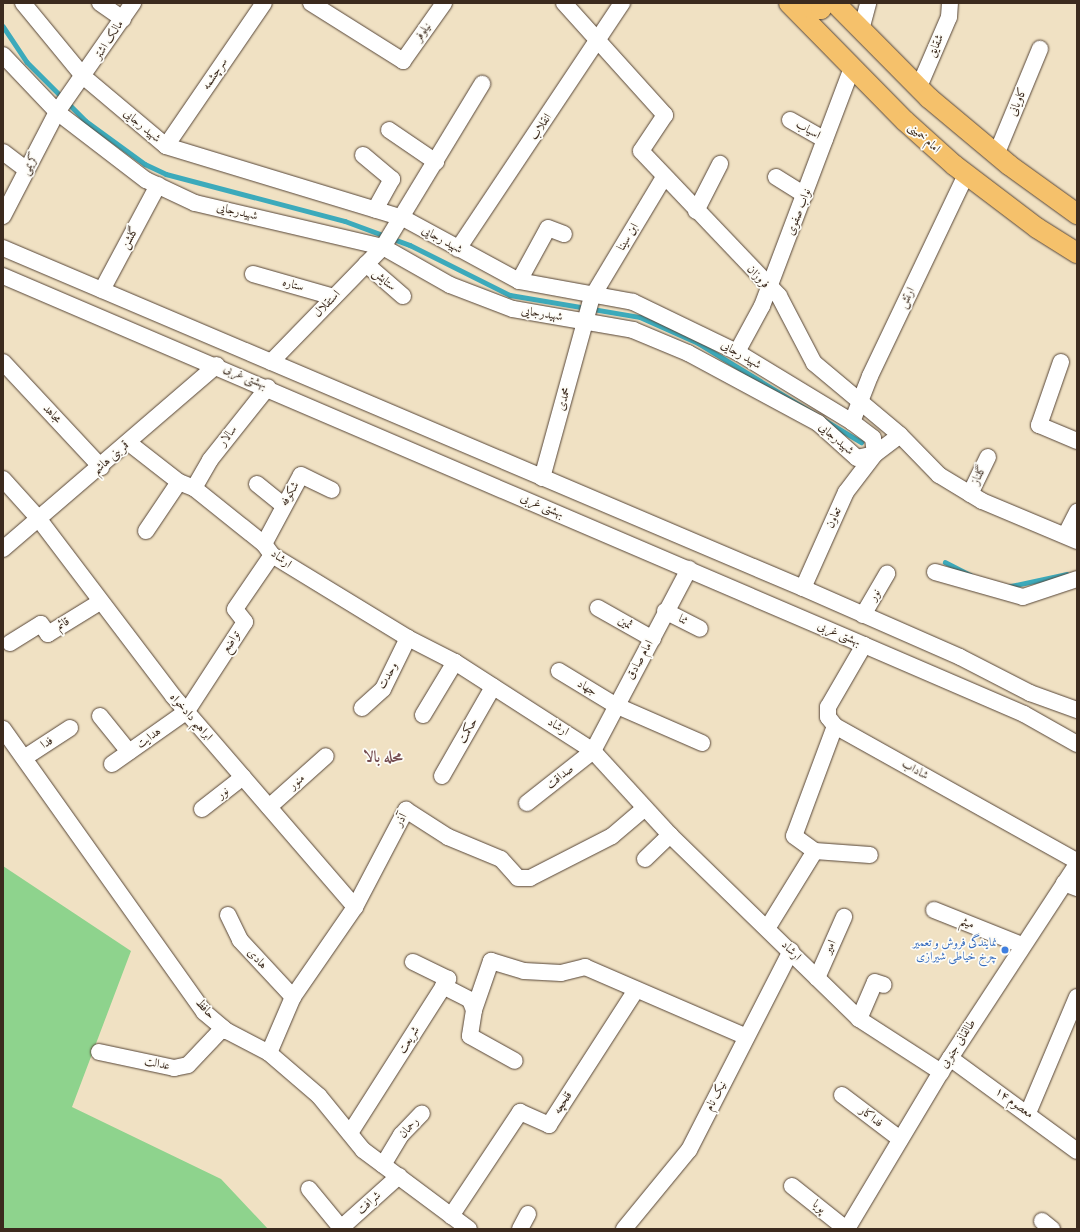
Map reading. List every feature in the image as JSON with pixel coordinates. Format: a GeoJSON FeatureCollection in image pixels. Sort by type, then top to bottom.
{"type":"FeatureCollection","features":[{"type":"Feature","properties":{"kind":"main road","name":"امام خمینی"},"geometry":{"type":"LineString","coordinates":[[789,3],[852,68],[966,175],[1077,253]]}},
{"type":"Feature","properties":{"kind":"main road"},"geometry":{"type":"LineString","coordinates":[[806,3],[812,9],[821,9],[823,3]]}},
{"type":"Feature","properties":{"kind":"main road"},"geometry":{"type":"LineString","coordinates":[[835,3],[918,89],[996,155],[1077,214]]}},
{"type":"Feature","properties":{"kind":"street","name":"شهید رجایی"},"geometry":{"type":"LineString","coordinates":[[23,3],[84,78],[166,146],[403,218],[519,281],[592,297],[633,302],[737,352],[852,422],[873,438],[876,454]]}},
{"type":"Feature","properties":{"kind":"street"},"geometry":{"type":"LineString","coordinates":[[100,3],[123,19]]}},
{"type":"Feature","properties":{"kind":"street","name":"مالک اشتر"},"geometry":{"type":"LineString","coordinates":[[57,112],[84,78],[133,3]]}},
{"type":"Feature","properties":{"kind":"street","name":"سرچشمه"},"geometry":{"type":"LineString","coordinates":[[166,146],[264,3]]}},
{"type":"Feature","properties":{"kind":"street"},"geometry":{"type":"LineString","coordinates":[[311,3],[327,8]]}},
{"type":"Feature","properties":{"kind":"street","name":"نیلوفر"},"geometry":{"type":"LineString","coordinates":[[327,8],[403,60],[444,3]]}},
{"type":"Feature","properties":{"kind":"street"},"geometry":{"type":"LineString","coordinates":[[564,3],[598,41]]}},
{"type":"Feature","properties":{"kind":"street","name":"انقلاب"},"geometry":{"type":"LineString","coordinates":[[458,249],[622,3]]}},
{"type":"Feature","properties":{"kind":"street"},"geometry":{"type":"LineString","coordinates":[[861,30],[868,3]]}},
{"type":"Feature","properties":{"kind":"street","name":"شقایق"},"geometry":{"type":"LineString","coordinates":[[918,89],[949,17],[950,3]]}},
{"type":"Feature","properties":{"kind":"street","name":"فروزان"},"geometry":{"type":"LineString","coordinates":[[598,41],[665,114],[641,151],[769,289],[779,296],[814,363],[860,399],[900,435]]}},
{"type":"Feature","properties":{"kind":"street","name":"کاویانی"},"geometry":{"type":"LineString","coordinates":[[996,155],[1040,49]]}},
{"type":"Feature","properties":{"kind":"street","name":"شهیدرجایی"},"geometry":{"type":"LineString","coordinates":[[3,55],[57,112],[158,186],[195,203],[383,247],[450,285],[513,309],[586,320],[633,330],[688,353],[818,423],[857,458],[876,454],[900,435]]}},
{"type":"Feature","properties":{"kind":"street","name":"نواب صفوی"},"geometry":{"type":"LineString","coordinates":[[737,352],[769,289],[852,68]]}},
{"type":"Feature","properties":{"kind":"street","name":"استقلال"},"geometry":{"type":"LineString","coordinates":[[272,362],[383,247],[403,218],[482,84]]}},
{"type":"Feature","properties":{"kind":"street","name":"کریمی"},"geometry":{"type":"LineString","coordinates":[[3,216],[57,112]]}},
{"type":"Feature","properties":{"kind":"street","name":"اسیاب"},"geometry":{"type":"LineString","coordinates":[[790,120],[825,140]]}},
{"type":"Feature","properties":{"kind":"street"},"geometry":{"type":"LineString","coordinates":[[389,130],[436,162]]}},
{"type":"Feature","properties":{"kind":"street"},"geometry":{"type":"LineString","coordinates":[[3,152],[27,170]]}},
{"type":"Feature","properties":{"kind":"street"},"geometry":{"type":"LineString","coordinates":[[363,155],[392,179],[375,210]]}},
{"type":"Feature","properties":{"kind":"street"},"geometry":{"type":"LineString","coordinates":[[696,211],[720,164]]}},
{"type":"Feature","properties":{"kind":"street","name":"ارتش"},"geometry":{"type":"LineString","coordinates":[[852,422],[860,399],[966,175]]}},
{"type":"Feature","properties":{"kind":"street","name":"ابن سینا"},"geometry":{"type":"LineString","coordinates":[[586,320],[592,297],[664,177]]}},
{"type":"Feature","properties":{"kind":"street"},"geometry":{"type":"LineString","coordinates":[[776,177],[805,195]]}},
{"type":"Feature","properties":{"kind":"street","name":"گلشن"},"geometry":{"type":"LineString","coordinates":[[102,290],[158,186]]}},
{"type":"Feature","properties":{"kind":"street"},"geometry":{"type":"LineString","coordinates":[[519,281],[548,228],[564,234]]}},
{"type":"Feature","properties":{"kind":"street","name":"بهشتی غربی"},"geometry":{"type":"LineString","coordinates":[[3,248],[803,588],[960,657],[1030,693],[1077,710]]}},
{"type":"Feature","properties":{"kind":"street","name":"ستایش"},"geometry":{"type":"LineString","coordinates":[[366,264],[403,296]]}},
{"type":"Feature","properties":{"kind":"street","name":"ستاره"},"geometry":{"type":"LineString","coordinates":[[253,274],[334,297]]}},
{"type":"Feature","properties":{"kind":"street","name":"بهشتی غربی"},"geometry":{"type":"LineString","coordinates":[[3,276],[217,365],[1024,714],[1077,744]]}},
{"type":"Feature","properties":{"kind":"street","name":"محمدی"},"geometry":{"type":"LineString","coordinates":[[542,478],[586,320]]}},
{"type":"Feature","properties":{"kind":"street","name":"مجاهد"},"geometry":{"type":"LineString","coordinates":[[3,362],[101,467]]}},
{"type":"Feature","properties":{"kind":"street"},"geometry":{"type":"LineString","coordinates":[[1061,362],[1039,425],[1077,441]]}},
{"type":"Feature","properties":{"kind":"street","name":"قمربنی هاشم"},"geometry":{"type":"LineString","coordinates":[[3,549],[129,443],[217,365]]}},
{"type":"Feature","properties":{"kind":"street","name":"سالار"},"geometry":{"type":"LineString","coordinates":[[194,488],[210,460],[268,387]]}},
{"type":"Feature","properties":{"kind":"street"},"geometry":{"type":"LineString","coordinates":[[409,448],[419,425]]}},
{"type":"Feature","properties":{"kind":"street"},"geometry":{"type":"LineString","coordinates":[[900,435],[939,475],[970,494],[1037,527],[1071,538],[1077,512]]}},
{"type":"Feature","properties":{"kind":"street","name":"ارشاد"},"geometry":{"type":"LineString","coordinates":[[129,443],[179,482],[194,488],[268,550],[408,638],[455,662],[593,751],[670,835],[768,928],[816,978],[859,1019],[941,1072]]}},
{"type":"Feature","properties":{"kind":"street","name":"تعاون"},"geometry":{"type":"LineString","coordinates":[[803,588],[846,492],[876,454]]}},
{"type":"Feature","properties":{"kind":"street","name":"گلناز"},"geometry":{"type":"LineString","coordinates":[[970,494],[988,457]]}},
{"type":"Feature","properties":{"kind":"street","name":"شکوفه"},"geometry":{"type":"LineString","coordinates":[[268,550],[283,505],[301,475],[332,490]]}},
{"type":"Feature","properties":{"kind":"street","name":"ابراهیم دادخواه"},"geometry":{"type":"LineString","coordinates":[[3,478],[38,518],[100,602],[187,711],[355,907]]}},
{"type":"Feature","properties":{"kind":"street"},"geometry":{"type":"LineString","coordinates":[[146,531],[179,482]]}},
{"type":"Feature","properties":{"kind":"street"},"geometry":{"type":"LineString","coordinates":[[257,484],[283,505]]}},
{"type":"Feature","properties":{"kind":"street","name":"تواضع"},"geometry":{"type":"LineString","coordinates":[[187,711],[245,622],[235,609],[268,550]]}},
{"type":"Feature","properties":{"kind":"street","name":"امام صادق"},"geometry":{"type":"LineString","coordinates":[[593,751],[652,639],[665,611],[689,569]]}},
{"type":"Feature","properties":{"kind":"street"},"geometry":{"type":"LineString","coordinates":[[935,572],[1023,597],[1077,579]]}},
{"type":"Feature","properties":{"kind":"street","name":"نور"},"geometry":{"type":"LineString","coordinates":[[863,615],[887,574]]}},
{"type":"Feature","properties":{"kind":"street","name":"قائم"},"geometry":{"type":"LineString","coordinates":[[10,643],[41,624],[48,634],[100,602]]}},
{"type":"Feature","properties":{"kind":"street","name":"ثمین"},"geometry":{"type":"LineString","coordinates":[[598,608],[652,639]]}},
{"type":"Feature","properties":{"kind":"street","name":"ثنا"},"geometry":{"type":"LineString","coordinates":[[665,611],[700,629]]}},
{"type":"Feature","properties":{"kind":"street","name":"وحدت"},"geometry":{"type":"LineString","coordinates":[[362,708],[383,689],[408,638]]}},
{"type":"Feature","properties":{"kind":"street"},"geometry":{"type":"LineString","coordinates":[[864,645],[828,707],[828,717],[835,726],[794,836],[815,851],[870,855]]}},
{"type":"Feature","properties":{"kind":"street"},"geometry":{"type":"LineString","coordinates":[[423,715],[455,662]]}},
{"type":"Feature","properties":{"kind":"street","name":"جهاد"},"geometry":{"type":"LineString","coordinates":[[559,672],[616,705],[702,743]]}},
{"type":"Feature","properties":{"kind":"street","name":"حکمت"},"geometry":{"type":"LineString","coordinates":[[442,776],[493,687]]}},
{"type":"Feature","properties":{"kind":"street","name":"هدایت"},"geometry":{"type":"LineString","coordinates":[[112,764],[187,711]]}},
{"type":"Feature","properties":{"kind":"street"},"geometry":{"type":"LineString","coordinates":[[100,716],[129,752]]}},
{"type":"Feature","properties":{"kind":"street","name":"شاداب"},"geometry":{"type":"LineString","coordinates":[[835,726],[1077,862]]}},
{"type":"Feature","properties":{"kind":"street","name":"فدا"},"geometry":{"type":"LineString","coordinates":[[24,758],[70,728]]}},
{"type":"Feature","properties":{"kind":"street","name":"حافظ"},"geometry":{"type":"LineString","coordinates":[[3,729],[204,1012],[223,1028],[269,1053],[319,1096],[350,1133],[383,1165],[468,1229]]}},
{"type":"Feature","properties":{"kind":"street","name":"صداقت"},"geometry":{"type":"LineString","coordinates":[[527,802],[593,751]]}},
{"type":"Feature","properties":{"kind":"street","name":"منور"},"geometry":{"type":"LineString","coordinates":[[269,807],[326,756]]}},
{"type":"Feature","properties":{"kind":"street","name":"نور"},"geometry":{"type":"LineString","coordinates":[[202,809],[243,777]]}},
{"type":"Feature","properties":{"kind":"street","name":"آذر"},"geometry":{"type":"LineString","coordinates":[[269,1053],[293,997],[355,907],[406,810],[448,837],[501,859],[518,878],[530,878],[612,836],[645,808]]}},
{"type":"Feature","properties":{"kind":"street"},"geometry":{"type":"LineString","coordinates":[[645,859],[670,835]]}},
{"type":"Feature","properties":{"kind":"street"},"geometry":{"type":"LineString","coordinates":[[768,928],[815,851]]}},
{"type":"Feature","properties":{"kind":"street","name":"طالقانی جنوبی"},"geometry":{"type":"LineString","coordinates":[[846,1229],[941,1072],[1022,945],[1070,886],[1077,862]]}},
{"type":"Feature","properties":{"kind":"street","name":"میثم"},"geometry":{"type":"LineString","coordinates":[[934,910],[1022,945]]}},
{"type":"Feature","properties":{"kind":"street","name":"هادی"},"geometry":{"type":"LineString","coordinates":[[228,915],[240,940],[293,997]]}},
{"type":"Feature","properties":{"kind":"street","name":"امیر"},"geometry":{"type":"LineString","coordinates":[[816,978],[844,917]]}},
{"type":"Feature","properties":{"kind":"street","name":"نیک نام"},"geometry":{"type":"LineString","coordinates":[[624,1229],[689,1150],[791,951]]}},
{"type":"Feature","properties":{"kind":"street"},"geometry":{"type":"LineString","coordinates":[[515,1061],[470,1036],[474,1010],[491,961],[524,971],[561,972],[585,967],[747,1037]]}},
{"type":"Feature","properties":{"kind":"street"},"geometry":{"type":"LineString","coordinates":[[412,962],[448,979],[443,986],[470,1000],[474,1010]]}},
{"type":"Feature","properties":{"kind":"street"},"geometry":{"type":"LineString","coordinates":[[859,1019],[876,982],[884,985]]}},
{"type":"Feature","properties":{"kind":"street","name":"شریعت"},"geometry":{"type":"LineString","coordinates":[[350,1133],[443,986]]}},
{"type":"Feature","properties":{"kind":"street","name":"قلحچه"},"geometry":{"type":"LineString","coordinates":[[451,1216],[520,1112],[549,1125],[636,990]]}},
{"type":"Feature","properties":{"kind":"street"},"geometry":{"type":"LineString","coordinates":[[1028,1113],[1077,997]]}},
{"type":"Feature","properties":{"kind":"street","name":"عدالت"},"geometry":{"type":"LineString","coordinates":[[99,1052],[174,1068],[194,1061],[223,1028]]}},
{"type":"Feature","properties":{"kind":"street","name":"۱۴ معصوم"},"geometry":{"type":"LineString","coordinates":[[950,1058],[1028,1113],[1077,1151]]}},
{"type":"Feature","properties":{"kind":"street","name":"فداکار"},"geometry":{"type":"LineString","coordinates":[[842,1095],[900,1139]]}},
{"type":"Feature","properties":{"kind":"street","name":"رحمان"},"geometry":{"type":"LineString","coordinates":[[383,1165],[401,1134],[422,1113]]}},
{"type":"Feature","properties":{"kind":"street","name":"شرافت"},"geometry":{"type":"LineString","coordinates":[[309,1189],[342,1228],[399,1176]]}},
{"type":"Feature","properties":{"kind":"street","name":"پویا"},"geometry":{"type":"LineString","coordinates":[[792,1186],[846,1229]]}},
{"type":"Feature","properties":{"kind":"street"},"geometry":{"type":"LineString","coordinates":[[520,1229],[528,1214]]}},
{"type":"Feature","properties":{"kind":"green space"},"geometry":{"type":"Polygon","coordinates":[[[3,866],[131,951],[72,1107],[221,1179],[268,1229],[3,1229],[3,866]]]}},
{"type":"Feature","properties":{"kind":"waterway"},"geometry":{"type":"LineString","coordinates":[[3,26],[27,62],[86,121],[145,164],[166,174],[345,221],[410,245],[510,295],[640,317],[698,343],[861,442]]}},
{"type":"Feature","properties":{"kind":"waterway"},"geometry":{"type":"LineString","coordinates":[[945,562],[971,575]]}},
{"type":"Feature","properties":{"kind":"waterway"},"geometry":{"type":"LineString","coordinates":[[1006,587],[1067,574]]}},
{"type":"Feature","properties":{"kind":"place","name":"نمایندگی فروش و تعمیر چرخ خیاطی شیرازی"},"geometry":{"type":"Point","coordinates":[1005,950]}},
{"type":"Feature","properties":{"kind":"district","name":"محله بالا"},"geometry":{"type":"Point","coordinates":[383,757]}}]}
